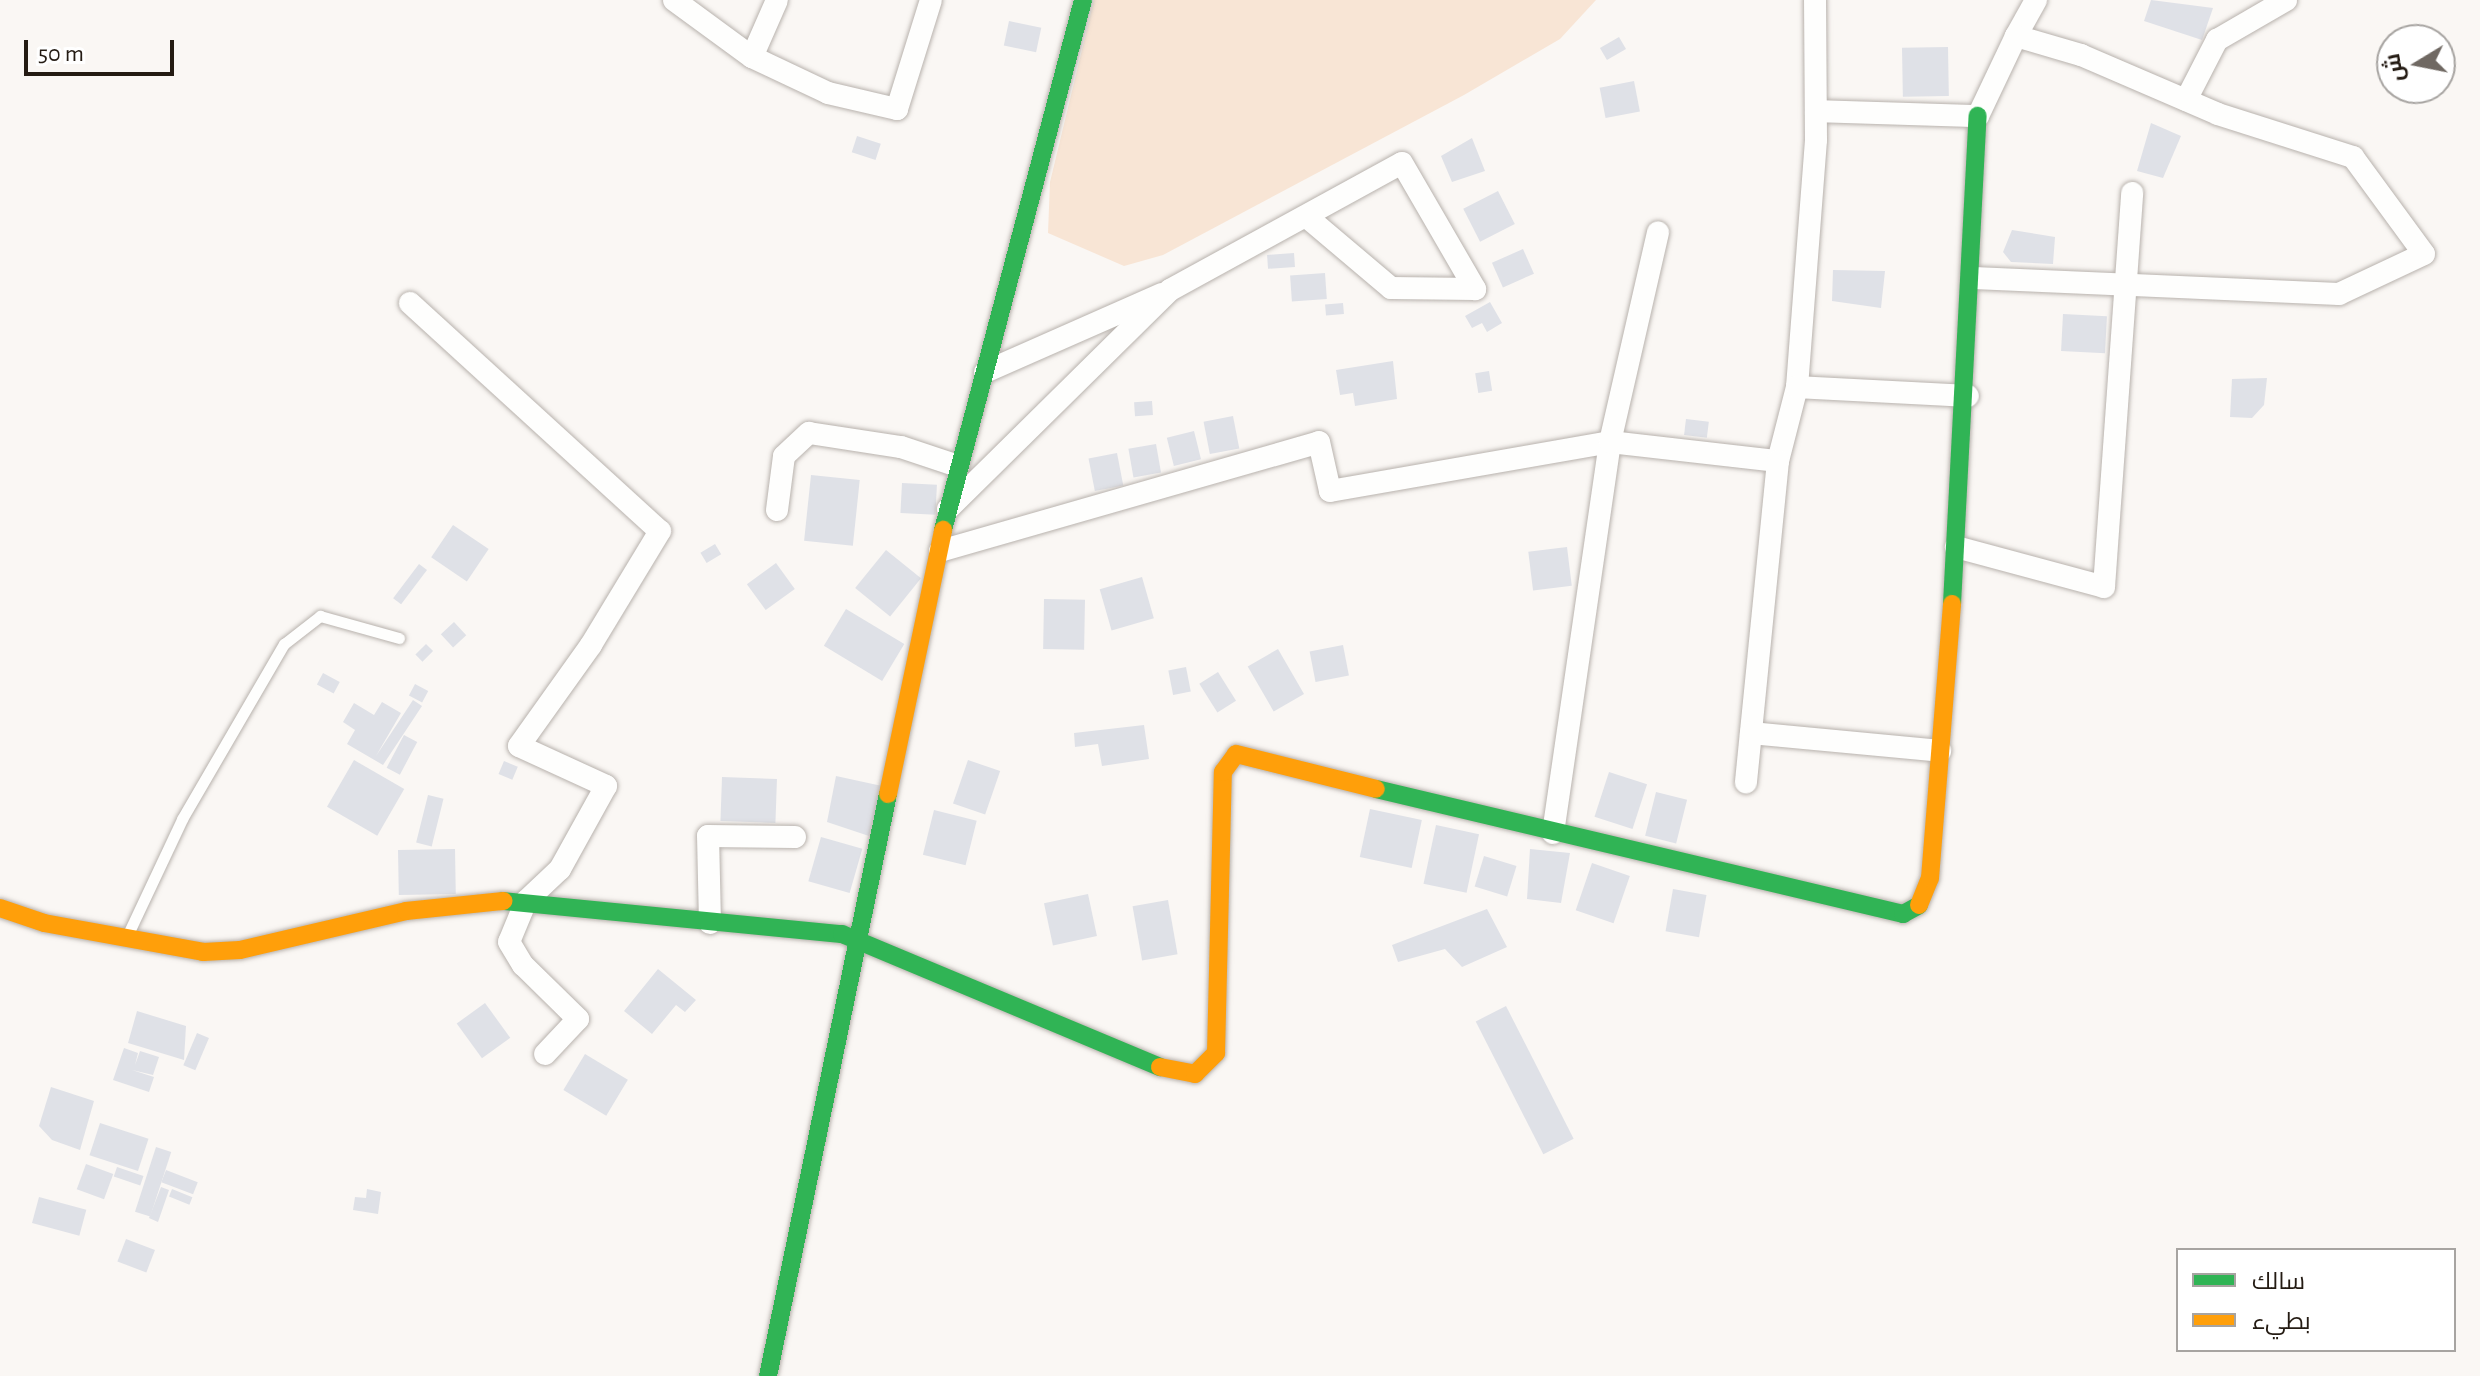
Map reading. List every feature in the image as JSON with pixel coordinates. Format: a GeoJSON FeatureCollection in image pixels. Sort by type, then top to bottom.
{"type":"FeatureCollection","features":[{"type":"Feature","properties":{"kind":"street"},"geometry":{"type":"LineString","coordinates":[[674,0],[752,57],[828,93],[897,109],[931,0]]}},
{"type":"Feature","properties":{"kind":"street"},"geometry":{"type":"LineString","coordinates":[[752,57],[777,0]]}},
{"type":"Feature","properties":{"kind":"street"},"geometry":{"type":"LineString","coordinates":[[768,1376],[862,939],[948,509],[1083,0]]}},
{"type":"Feature","properties":{"kind":"street"},"geometry":{"type":"LineString","coordinates":[[1746,782],[1778,461],[1797,387],[1816,111],[1815,0]]}},
{"type":"Feature","properties":{"kind":"street"},"geometry":{"type":"LineString","coordinates":[[0,908],[126,938],[203,952],[240,950],[406,911],[526,901],[862,939],[1173,1072],[1195,1074],[1216,1053],[1219,1031],[1223,772],[1236,754],[1553,833],[1903,914],[1917,910],[1930,878],[1968,396],[1978,116],[2036,0]]}},
{"type":"Feature","properties":{"kind":"street"},"geometry":{"type":"LineString","coordinates":[[2186,100],[2217,40],[2286,0]]}},
{"type":"Feature","properties":{"kind":"street"},"geometry":{"type":"LineString","coordinates":[[1973,278],[2339,294],[2424,254],[2353,157],[2186,100],[2016,36]]}},
{"type":"Feature","properties":{"kind":"street"},"geometry":{"type":"LineString","coordinates":[[1816,111],[1978,116]]}},
{"type":"Feature","properties":{"kind":"street"},"geometry":{"type":"LineString","coordinates":[[985,372],[1170,290],[1402,163],[1475,289],[1391,288],[1307,217]]}},
{"type":"Feature","properties":{"kind":"street"},"geometry":{"type":"LineString","coordinates":[[1956,547],[2104,587],[2128,287],[2132,193]]}},
{"type":"Feature","properties":{"kind":"street"},"geometry":{"type":"LineString","coordinates":[[1553,833],[1610,442],[1658,232]]}},
{"type":"Feature","properties":{"kind":"street"},"geometry":{"type":"LineString","coordinates":[[948,509],[1170,290]]}},
{"type":"Feature","properties":{"kind":"street"},"geometry":{"type":"LineString","coordinates":[[410,303],[660,531],[591,645],[519,746],[606,786],[560,869],[526,901],[509,942],[523,965],[578,1019],[545,1054]]}},
{"type":"Feature","properties":{"kind":"street"},"geometry":{"type":"LineString","coordinates":[[1797,387],[1968,396]]}},
{"type":"Feature","properties":{"kind":"street"},"geometry":{"type":"LineString","coordinates":[[777,510],[784,456],[809,433],[874,441],[958,466]]}},
{"type":"Feature","properties":{"kind":"street"},"geometry":{"type":"LineString","coordinates":[[940,551],[1319,442],[1330,491],[1610,442],[1778,461]]}},
{"type":"Feature","properties":{"kind":"street"},"geometry":{"type":"LineString","coordinates":[[1751,733],[1940,751]]}},
{"type":"Feature","properties":{"kind":"street"},"geometry":{"type":"LineString","coordinates":[[710,923],[708,836],[795,837]]}},
{"type":"Feature","properties":{"kind":"lane"},"geometry":{"type":"LineString","coordinates":[[126,938],[182,819],[284,644],[320,616],[399,638]]}},
{"type":"Feature","properties":{"kind":"shaded area"},"geometry":{"type":"Polygon","coordinates":[[[1094,0],[1596,0],[1560,39],[1464,95],[1163,255],[1124,266],[1048,233],[1050,182],[1094,0]]]}},
{"type":"Feature","properties":{"kind":"building"},"geometry":{"type":"Polygon","coordinates":[[[2151,0],[2213,8],[2202,40],[2144,21],[2151,0]]]}},
{"type":"Feature","properties":{"kind":"building"},"geometry":{"type":"Polygon","coordinates":[[[1009,21],[1041,28],[1036,52],[1004,45],[1009,21]]]}},
{"type":"Feature","properties":{"kind":"building"},"geometry":{"type":"Polygon","coordinates":[[[1619,37],[1626,49],[1607,60],[1600,48],[1619,37]]]}},
{"type":"Feature","properties":{"kind":"building"},"geometry":{"type":"Polygon","coordinates":[[[1948,47],[1949,96],[1903,97],[1902,48],[1948,47]]]}},
{"type":"Feature","properties":{"kind":"building"},"geometry":{"type":"Polygon","coordinates":[[[1634,81],[1640,111],[1606,118],[1600,88],[1634,81]]]}},
{"type":"Feature","properties":{"kind":"building"},"geometry":{"type":"Polygon","coordinates":[[[2151,123],[2181,136],[2163,178],[2137,171],[2151,123]]]}},
{"type":"Feature","properties":{"kind":"building"},"geometry":{"type":"Polygon","coordinates":[[[857,136],[881,144],[876,160],[852,152],[857,136]]]}},
{"type":"Feature","properties":{"kind":"building"},"geometry":{"type":"Polygon","coordinates":[[[1472,138],[1485,171],[1452,182],[1441,156],[1472,138]]]}},
{"type":"Feature","properties":{"kind":"building"},"geometry":{"type":"Polygon","coordinates":[[[1498,191],[1515,224],[1480,242],[1463,209],[1498,191]]]}},
{"type":"Feature","properties":{"kind":"building"},"geometry":{"type":"Polygon","coordinates":[[[2012,230],[2055,237],[2053,264],[2011,262],[2003,252],[2012,230]]]}},
{"type":"Feature","properties":{"kind":"building"},"geometry":{"type":"Polygon","coordinates":[[[1523,249],[1534,274],[1503,287],[1492,263],[1523,249]]]}},
{"type":"Feature","properties":{"kind":"building"},"geometry":{"type":"Polygon","coordinates":[[[1294,253],[1295,267],[1268,269],[1267,255],[1294,253]]]}},
{"type":"Feature","properties":{"kind":"building"},"geometry":{"type":"Polygon","coordinates":[[[1833,270],[1885,271],[1881,308],[1832,301],[1833,270]]]}},
{"type":"Feature","properties":{"kind":"building"},"geometry":{"type":"Polygon","coordinates":[[[1325,273],[1327,299],[1292,301],[1290,275],[1325,273]]]}},
{"type":"Feature","properties":{"kind":"building"},"geometry":{"type":"Polygon","coordinates":[[[1490,302],[1502,323],[1487,332],[1482,323],[1472,328],[1465,316],[1490,302]]]}},
{"type":"Feature","properties":{"kind":"building"},"geometry":{"type":"Polygon","coordinates":[[[1343,303],[1344,314],[1326,316],[1325,305],[1343,303]]]}},
{"type":"Feature","properties":{"kind":"building"},"geometry":{"type":"Polygon","coordinates":[[[2063,314],[2107,316],[2105,353],[2061,351],[2063,314]]]}},
{"type":"Feature","properties":{"kind":"building"},"geometry":{"type":"Polygon","coordinates":[[[1393,361],[1397,399],[1355,406],[1353,393],[1340,395],[1336,370],[1393,361]]]}},
{"type":"Feature","properties":{"kind":"building"},"geometry":{"type":"Polygon","coordinates":[[[1489,371],[1492,391],[1478,393],[1475,373],[1489,371]]]}},
{"type":"Feature","properties":{"kind":"building"},"geometry":{"type":"Polygon","coordinates":[[[2267,378],[2264,405],[2252,418],[2230,417],[2232,379],[2267,378]]]}},
{"type":"Feature","properties":{"kind":"building"},"geometry":{"type":"Polygon","coordinates":[[[1152,401],[1153,415],[1135,416],[1134,402],[1152,401]]]}},
{"type":"Feature","properties":{"kind":"building"},"geometry":{"type":"Polygon","coordinates":[[[1233,416],[1239,448],[1210,454],[1204,422],[1233,416]]]}},
{"type":"Feature","properties":{"kind":"building"},"geometry":{"type":"Polygon","coordinates":[[[1686,419],[1709,422],[1707,438],[1684,435],[1686,419]]]}},
{"type":"Feature","properties":{"kind":"building"},"geometry":{"type":"Polygon","coordinates":[[[1194,431],[1201,459],[1174,466],[1167,438],[1194,431]]]}},
{"type":"Feature","properties":{"kind":"building"},"geometry":{"type":"Polygon","coordinates":[[[1156,444],[1161,473],[1133,477],[1128,449],[1156,444]]]}},
{"type":"Feature","properties":{"kind":"building"},"geometry":{"type":"Polygon","coordinates":[[[1117,453],[1123,485],[1095,491],[1089,459],[1117,453]]]}},
{"type":"Feature","properties":{"kind":"building"},"geometry":{"type":"Polygon","coordinates":[[[811,475],[860,480],[853,546],[804,541],[811,475]]]}},
{"type":"Feature","properties":{"kind":"building"},"geometry":{"type":"Polygon","coordinates":[[[902,483],[937,485],[935,515],[900,513],[902,483]]]}},
{"type":"Feature","properties":{"kind":"building"},"geometry":{"type":"Polygon","coordinates":[[[453,525],[489,549],[467,581],[431,557],[453,525]]]}},
{"type":"Feature","properties":{"kind":"building"},"geometry":{"type":"Polygon","coordinates":[[[715,544],[721,554],[707,563],[700,553],[715,544]]]}},
{"type":"Feature","properties":{"kind":"building"},"geometry":{"type":"Polygon","coordinates":[[[1567,547],[1572,586],[1533,590],[1528,552],[1567,547]]]}},
{"type":"Feature","properties":{"kind":"building"},"geometry":{"type":"Polygon","coordinates":[[[886,550],[921,578],[890,616],[855,588],[886,550]]]}},
{"type":"Feature","properties":{"kind":"building"},"geometry":{"type":"Polygon","coordinates":[[[776,563],[795,589],[766,610],[747,584],[776,563]]]}},
{"type":"Feature","properties":{"kind":"building"},"geometry":{"type":"Polygon","coordinates":[[[419,564],[427,570],[401,604],[393,598],[419,564]]]}},
{"type":"Feature","properties":{"kind":"building"},"geometry":{"type":"Polygon","coordinates":[[[1142,577],[1154,618],[1112,630],[1100,589],[1142,577]]]}},
{"type":"Feature","properties":{"kind":"building"},"geometry":{"type":"Polygon","coordinates":[[[1044,599],[1085,600],[1084,650],[1043,649],[1044,599]]]}},
{"type":"Feature","properties":{"kind":"building"},"geometry":{"type":"Polygon","coordinates":[[[846,609],[904,644],[882,681],[824,646],[846,609]]]}},
{"type":"Feature","properties":{"kind":"building"},"geometry":{"type":"Polygon","coordinates":[[[454,622],[466,635],[453,647],[441,634],[454,622]]]}},
{"type":"Feature","properties":{"kind":"building"},"geometry":{"type":"Polygon","coordinates":[[[426,644],[433,651],[422,662],[415,655],[426,644]]]}},
{"type":"Feature","properties":{"kind":"building"},"geometry":{"type":"Polygon","coordinates":[[[1343,645],[1349,675],[1316,682],[1310,651],[1343,645]]]}},
{"type":"Feature","properties":{"kind":"building"},"geometry":{"type":"Polygon","coordinates":[[[1278,649],[1304,694],[1274,712],[1248,666],[1278,649]]]}},
{"type":"Feature","properties":{"kind":"building"},"geometry":{"type":"Polygon","coordinates":[[[1186,667],[1191,692],[1173,695],[1168,670],[1186,667]]]}},
{"type":"Feature","properties":{"kind":"building"},"geometry":{"type":"Polygon","coordinates":[[[1218,672],[1236,701],[1217,712],[1199,684],[1218,672]]]}},
{"type":"Feature","properties":{"kind":"building"},"geometry":{"type":"Polygon","coordinates":[[[323,673],[340,682],[334,693],[317,684],[323,673]]]}},
{"type":"Feature","properties":{"kind":"building"},"geometry":{"type":"Polygon","coordinates":[[[415,684],[428,691],[422,703],[409,695],[415,684]]]}},
{"type":"Feature","properties":{"kind":"building"},"geometry":{"type":"Polygon","coordinates":[[[413,700],[422,706],[383,765],[347,744],[355,730],[343,722],[354,703],[374,715],[382,702],[401,713],[376,756],[413,700]]]}},
{"type":"Feature","properties":{"kind":"building"},"geometry":{"type":"Polygon","coordinates":[[[1144,725],[1149,759],[1102,766],[1098,744],[1075,747],[1074,733],[1144,725]]]}},
{"type":"Feature","properties":{"kind":"building"},"geometry":{"type":"Polygon","coordinates":[[[404,735],[417,742],[400,775],[387,768],[404,735]]]}},
{"type":"Feature","properties":{"kind":"building"},"geometry":{"type":"Polygon","coordinates":[[[354,760],[404,789],[377,836],[327,807],[354,760]]]}},
{"type":"Feature","properties":{"kind":"building"},"geometry":{"type":"Polygon","coordinates":[[[968,760],[1000,771],[985,815],[953,803],[968,760]]]}},
{"type":"Feature","properties":{"kind":"building"},"geometry":{"type":"Polygon","coordinates":[[[504,761],[518,767],[512,780],[499,774],[504,761]]]}},
{"type":"Feature","properties":{"kind":"building"},"geometry":{"type":"Polygon","coordinates":[[[1609,772],[1647,784],[1633,829],[1594,817],[1609,772]]]}},
{"type":"Feature","properties":{"kind":"building"},"geometry":{"type":"Polygon","coordinates":[[[836,776],[882,786],[869,836],[827,822],[836,776]]]}},
{"type":"Feature","properties":{"kind":"building"},"geometry":{"type":"Polygon","coordinates":[[[722,777],[777,779],[775,823],[720,821],[722,777]]]}},
{"type":"Feature","properties":{"kind":"building"},"geometry":{"type":"Polygon","coordinates":[[[1656,792],[1687,800],[1676,843],[1645,836],[1656,792]]]}},
{"type":"Feature","properties":{"kind":"building"},"geometry":{"type":"Polygon","coordinates":[[[428,795],[444,799],[432,846],[416,843],[428,795]]]}},
{"type":"Feature","properties":{"kind":"building"},"geometry":{"type":"Polygon","coordinates":[[[1370,809],[1422,820],[1412,868],[1360,857],[1370,809]]]}},
{"type":"Feature","properties":{"kind":"building"},"geometry":{"type":"Polygon","coordinates":[[[934,810],[977,821],[966,865],[923,855],[934,810]]]}},
{"type":"Feature","properties":{"kind":"building"},"geometry":{"type":"Polygon","coordinates":[[[1436,825],[1479,834],[1467,893],[1424,884],[1436,825]]]}},
{"type":"Feature","properties":{"kind":"building"},"geometry":{"type":"Polygon","coordinates":[[[821,837],[862,849],[850,893],[808,881],[821,837]]]}},
{"type":"Feature","properties":{"kind":"building"},"geometry":{"type":"Polygon","coordinates":[[[455,849],[456,894],[399,895],[398,850],[455,849]]]}},
{"type":"Feature","properties":{"kind":"building"},"geometry":{"type":"Polygon","coordinates":[[[1530,849],[1570,853],[1561,903],[1527,899],[1530,849]]]}},
{"type":"Feature","properties":{"kind":"building"},"geometry":{"type":"Polygon","coordinates":[[[1484,856],[1517,866],[1507,897],[1475,887],[1484,856]]]}},
{"type":"Feature","properties":{"kind":"building"},"geometry":{"type":"Polygon","coordinates":[[[1592,863],[1630,876],[1614,923],[1576,910],[1592,863]]]}},
{"type":"Feature","properties":{"kind":"building"},"geometry":{"type":"Polygon","coordinates":[[[1673,889],[1706,895],[1699,937],[1666,931],[1673,889]]]}},
{"type":"Feature","properties":{"kind":"building"},"geometry":{"type":"Polygon","coordinates":[[[1088,894],[1097,936],[1053,945],[1044,903],[1088,894]]]}},
{"type":"Feature","properties":{"kind":"building"},"geometry":{"type":"Polygon","coordinates":[[[1168,900],[1178,954],[1142,960],[1133,906],[1168,900]]]}},
{"type":"Feature","properties":{"kind":"building"},"geometry":{"type":"Polygon","coordinates":[[[1487,909],[1507,947],[1462,967],[1445,949],[1398,962],[1392,945],[1487,909]]]}},
{"type":"Feature","properties":{"kind":"building"},"geometry":{"type":"Polygon","coordinates":[[[658,969],[696,1000],[685,1012],[676,1005],[652,1034],[624,1011],[658,969]]]}},
{"type":"Feature","properties":{"kind":"building"},"geometry":{"type":"Polygon","coordinates":[[[485,1003],[510,1038],[482,1058],[457,1024],[485,1003]]]}},
{"type":"Feature","properties":{"kind":"building"},"geometry":{"type":"Polygon","coordinates":[[[1506,1006],[1574,1139],[1543,1154],[1476,1021],[1506,1006]]]}},
{"type":"Feature","properties":{"kind":"building"},"geometry":{"type":"Polygon","coordinates":[[[137,1011],[186,1026],[184,1060],[128,1043],[137,1011]]]}},
{"type":"Feature","properties":{"kind":"building"},"geometry":{"type":"Polygon","coordinates":[[[197,1033],[209,1038],[195,1070],[183,1065],[197,1033]]]}},
{"type":"Feature","properties":{"kind":"building"},"geometry":{"type":"Polygon","coordinates":[[[124,1048],[138,1053],[135,1065],[140,1051],[159,1057],[153,1075],[132,1070],[154,1077],[149,1092],[113,1080],[124,1048]]]}},
{"type":"Feature","properties":{"kind":"building"},"geometry":{"type":"Polygon","coordinates":[[[585,1054],[628,1080],[606,1116],[563,1090],[585,1054]]]}},
{"type":"Feature","properties":{"kind":"building"},"geometry":{"type":"Polygon","coordinates":[[[51,1087],[94,1101],[80,1150],[52,1140],[39,1126],[51,1087]]]}},
{"type":"Feature","properties":{"kind":"building"},"geometry":{"type":"Polygon","coordinates":[[[100,1123],[149,1139],[138,1171],[89,1155],[100,1123]]]}},
{"type":"Feature","properties":{"kind":"building"},"geometry":{"type":"Polygon","coordinates":[[[156,1147],[171,1152],[150,1217],[135,1212],[156,1147]]]}},
{"type":"Feature","properties":{"kind":"building"},"geometry":{"type":"Polygon","coordinates":[[[86,1164],[113,1174],[104,1199],[77,1189],[86,1164]]]}},
{"type":"Feature","properties":{"kind":"building"},"geometry":{"type":"Polygon","coordinates":[[[117,1167],[143,1176],[140,1186],[114,1176],[117,1167]]]}},
{"type":"Feature","properties":{"kind":"building"},"geometry":{"type":"Polygon","coordinates":[[[166,1170],[198,1182],[193,1194],[161,1182],[166,1170]]]}},
{"type":"Feature","properties":{"kind":"building"},"geometry":{"type":"Polygon","coordinates":[[[161,1187],[169,1190],[158,1222],[149,1218],[161,1187]]]}},
{"type":"Feature","properties":{"kind":"building"},"geometry":{"type":"Polygon","coordinates":[[[172,1189],[192,1197],[189,1205],[169,1196],[172,1189]]]}},
{"type":"Feature","properties":{"kind":"building"},"geometry":{"type":"Polygon","coordinates":[[[367,1189],[381,1192],[378,1214],[353,1210],[355,1197],[366,1198],[367,1189]]]}},
{"type":"Feature","properties":{"kind":"building"},"geometry":{"type":"Polygon","coordinates":[[[39,1197],[86,1210],[79,1236],[32,1223],[39,1197]]]}},
{"type":"Feature","properties":{"kind":"building"},"geometry":{"type":"Polygon","coordinates":[[[126,1239],[155,1250],[146,1273],[117,1261],[126,1239]]]}},
{"type":"Feature","properties":{"kind":"traffic: fast"},"geometry":{"type":"LineString","coordinates":[[943,530],[1083,0]]}},
{"type":"Feature","properties":{"kind":"traffic: fast"},"geometry":{"type":"LineString","coordinates":[[1952,604],[1978,116]]}},
{"type":"Feature","properties":{"kind":"traffic: fast"},"geometry":{"type":"LineString","coordinates":[[1376,789],[1903,914],[1919,905]]}},
{"type":"Feature","properties":{"kind":"traffic: fast"},"geometry":{"type":"LineString","coordinates":[[768,1376],[888,794]]}},
{"type":"Feature","properties":{"kind":"traffic: fast"},"geometry":{"type":"LineString","coordinates":[[503,901],[842,934],[1160,1067]]}},
{"type":"Feature","properties":{"kind":"traffic: slow"},"geometry":{"type":"LineString","coordinates":[[888,794],[943,530]]}},
{"type":"Feature","properties":{"kind":"traffic: slow"},"geometry":{"type":"LineString","coordinates":[[1919,905],[1930,878],[1952,604]]}},
{"type":"Feature","properties":{"kind":"traffic: slow"},"geometry":{"type":"LineString","coordinates":[[1160,1067],[1195,1074],[1216,1053],[1223,772],[1236,754],[1376,789]]}},
{"type":"Feature","properties":{"kind":"traffic: slow"},"geometry":{"type":"LineString","coordinates":[[0,908],[44,923],[203,952],[240,950],[406,911],[503,901]]}}]}
